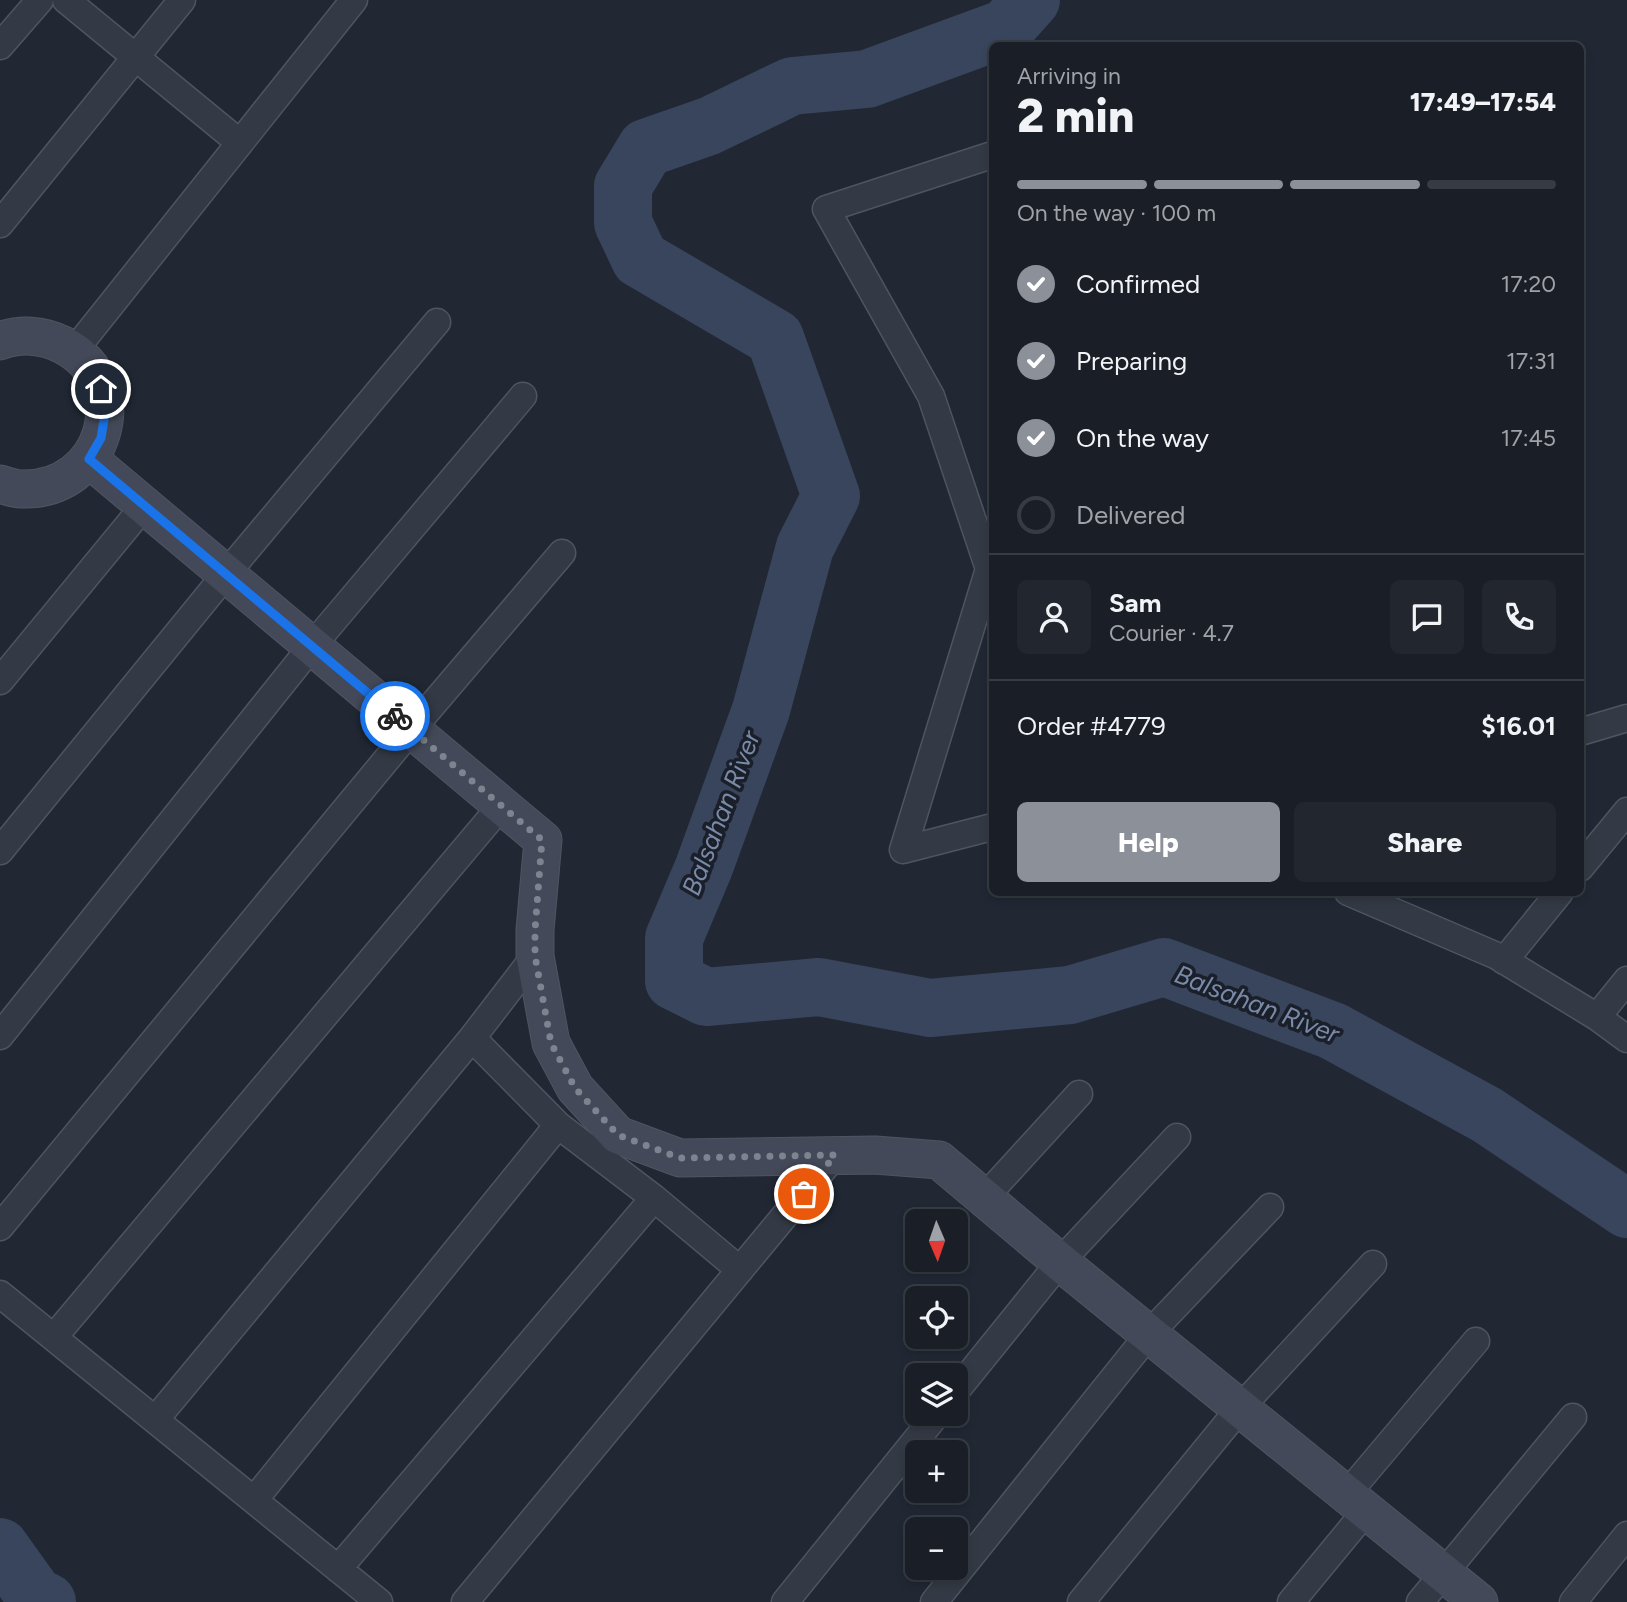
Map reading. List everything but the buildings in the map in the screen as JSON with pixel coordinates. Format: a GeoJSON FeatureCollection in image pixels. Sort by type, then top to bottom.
{"type":"FeatureCollection","features":[{"type":"Feature","properties":{"kind":"street"},"geometry":{"type":"LineString","coordinates":[[0,46],[40,0]]}},
{"type":"Feature","properties":{"kind":"street"},"geometry":{"type":"LineString","coordinates":[[66,0],[240,143]]}},
{"type":"Feature","properties":{"kind":"street"},"geometry":{"type":"LineString","coordinates":[[0,224],[183,0]]}},
{"type":"Feature","properties":{"kind":"street"},"geometry":{"type":"LineString","coordinates":[[74,351],[354,0]]}},
{"type":"Feature","properties":{"kind":"street"},"geometry":{"type":"LineString","coordinates":[[989,156],[826,209],[931,396],[986,539],[989,569],[903,850],[989,828]]}},
{"type":"Feature","properties":{"kind":"street"},"geometry":{"type":"LineString","coordinates":[[0,851],[226,574],[437,322]]}},
{"type":"Feature","properties":{"kind":"street"},"geometry":{"type":"LineString","coordinates":[[0,341],[28,336],[52,340],[74,351],[90,368],[101,389],[105,414],[101,438],[89,459],[70,478],[45,488],[18,489],[0,484]]}},
{"type":"Feature","properties":{"kind":"street"},"geometry":{"type":"LineString","coordinates":[[0,1036],[312,646],[523,396]]}},
{"type":"Feature","properties":{"kind":"street"},"geometry":{"type":"LineString","coordinates":[[89,459],[542,840],[535,956],[551,1043],[575,1088],[618,1135],[680,1158],[874,1154],[939,1160],[1060,1262],[1479,1602]]}},
{"type":"Feature","properties":{"kind":"street"},"geometry":{"type":"LineString","coordinates":[[0,681],[144,506]]}},
{"type":"Feature","properties":{"kind":"street"},"geometry":{"type":"LineString","coordinates":[[0,1227],[411,730],[562,553]]}},
{"type":"Feature","properties":{"kind":"street"},"geometry":{"type":"LineString","coordinates":[[1584,732],[1627,718]]}},
{"type":"Feature","properties":{"kind":"street"},"geometry":{"type":"LineString","coordinates":[[54,1337],[501,806]]}},
{"type":"Feature","properties":{"kind":"street"},"geometry":{"type":"LineString","coordinates":[[1584,863],[1627,811]]}},
{"type":"Feature","properties":{"kind":"street"},"geometry":{"type":"LineString","coordinates":[[1370,896],[1391,900],[1497,956],[1597,1017],[1627,1039]]}},
{"type":"Feature","properties":{"kind":"street"},"geometry":{"type":"LineString","coordinates":[[1504,961],[1557,896]]}},
{"type":"Feature","properties":{"kind":"street"},"geometry":{"type":"LineString","coordinates":[[155,1420],[472,1038],[535,956]]}},
{"type":"Feature","properties":{"kind":"street"},"geometry":{"type":"LineString","coordinates":[[1597,1017],[1627,980]]}},
{"type":"Feature","properties":{"kind":"street"},"geometry":{"type":"LineString","coordinates":[[472,1038],[558,1125],[654,1198],[740,1270]]}},
{"type":"Feature","properties":{"kind":"street"},"geometry":{"type":"LineString","coordinates":[[985,1198],[1079,1094]]}},
{"type":"Feature","properties":{"kind":"street"},"geometry":{"type":"LineString","coordinates":[[254,1500],[558,1125]]}},
{"type":"Feature","properties":{"kind":"street"},"geometry":{"type":"LineString","coordinates":[[968,1376],[1060,1262],[1177,1137]]}},
{"type":"Feature","properties":{"kind":"street"},"geometry":{"type":"LineString","coordinates":[[465,1602],[835,1155]]}},
{"type":"Feature","properties":{"kind":"street"},"geometry":{"type":"LineString","coordinates":[[338,1569],[654,1198]]}},
{"type":"Feature","properties":{"kind":"street"},"geometry":{"type":"LineString","coordinates":[[934,1602],[1150,1335],[1270,1207]]}},
{"type":"Feature","properties":{"kind":"street"},"geometry":{"type":"LineString","coordinates":[[1081,1602],[1240,1408],[1373,1264]]}},
{"type":"Feature","properties":{"kind":"street"},"geometry":{"type":"LineString","coordinates":[[0,1294],[379,1602]]}},
{"type":"Feature","properties":{"kind":"street"},"geometry":{"type":"LineString","coordinates":[[1291,1602],[1356,1502],[1476,1341]]}},
{"type":"Feature","properties":{"kind":"street"},"geometry":{"type":"LineString","coordinates":[[1420,1602],[1573,1417]]}},
{"type":"Feature","properties":{"kind":"street"},"geometry":{"type":"LineString","coordinates":[[785,1602],[927,1426]]}},
{"type":"Feature","properties":{"kind":"street"},"geometry":{"type":"LineString","coordinates":[[1573,1602],[1627,1535]]}},
{"type":"Feature","properties":{"kind":"waterway","name":"Balsahan River"},"geometry":{"type":"LineString","coordinates":[[1031,0],[1006,28],[867,79],[792,86],[709,126],[646,148],[623,186],[623,223],[640,259],[775,338],[831,496],[805,547],[761,710],[704,867],[674,938],[674,981],[706,997],[819,987],[930,1008],[1070,995],[1164,967],[1333,1031],[1487,1115],[1627,1209]]}},
{"type":"Feature","properties":{"kind":"waterway","name":"Balsahan River"},"geometry":{"type":"LineString","coordinates":[[0,1547],[35,1596],[47,1602]]}},
{"type":"Feature","properties":{"kind":"way so far"},"geometry":{"type":"LineString","coordinates":[[395,716],[542,840],[535,956],[551,1043],[575,1088],[618,1135],[680,1158],[835,1155],[804,1194]]}},
{"type":"Feature","properties":{"kind":"route"},"geometry":{"type":"LineString","coordinates":[[101,389],[105,414],[101,438],[89,459],[395,716]]}}]}
